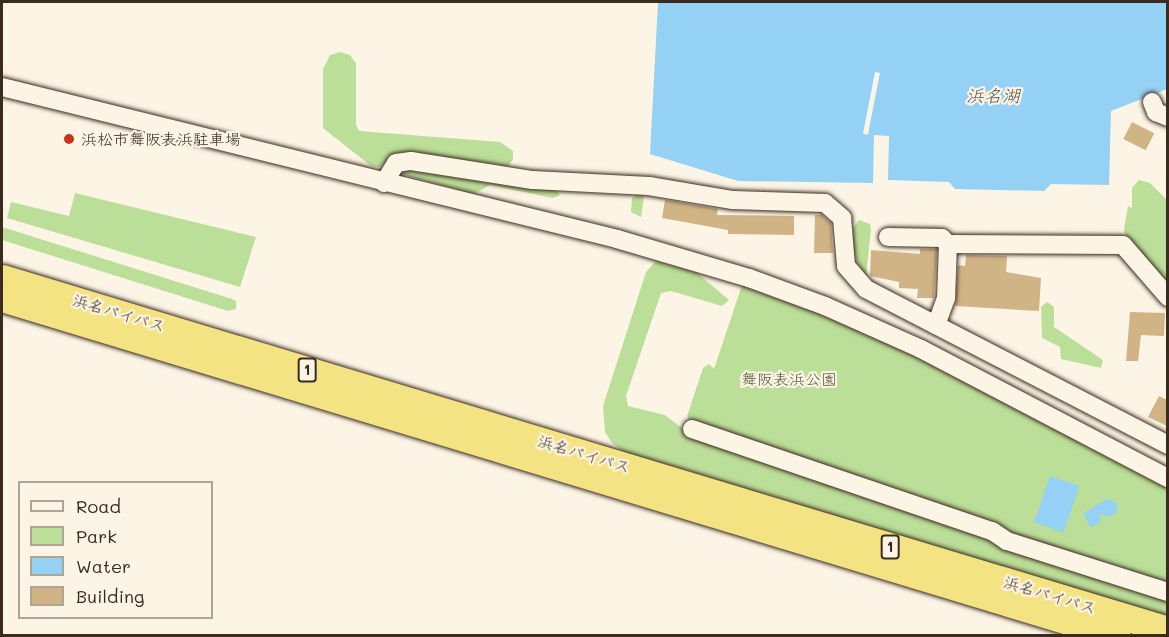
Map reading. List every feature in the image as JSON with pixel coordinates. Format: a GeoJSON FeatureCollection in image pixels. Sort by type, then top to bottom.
{"type":"FeatureCollection","features":[{"type":"Feature","properties":{"kind":"highway","name":"浜名バイパス"},"geometry":{"type":"LineString","coordinates":[[2,278],[1117,636]]}},
{"type":"Feature","properties":{"kind":"highway","name":"浜名バイパス"},"geometry":{"type":"LineString","coordinates":[[2,298],[1167,630]]}},
{"type":"Feature","properties":{"kind":"street"},"geometry":{"type":"LineString","coordinates":[[2,87],[663,251],[825,306],[921,349],[1167,478]]}},
{"type":"Feature","properties":{"kind":"street"},"geometry":{"type":"LineString","coordinates":[[1152,102],[1156,112],[1167,117]]}},
{"type":"Feature","properties":{"kind":"street"},"geometry":{"type":"LineString","coordinates":[[384,183],[396,164],[411,161],[533,180],[649,186],[733,200],[825,202],[842,218],[844,256],[858,283],[1167,445]]}},
{"type":"Feature","properties":{"kind":"street"},"geometry":{"type":"LineString","coordinates":[[888,237],[942,238],[948,244],[1123,245],[1167,297]]}},
{"type":"Feature","properties":{"kind":"street"},"geometry":{"type":"LineString","coordinates":[[936,325],[946,298],[948,244]]}},
{"type":"Feature","properties":{"kind":"street"},"geometry":{"type":"LineString","coordinates":[[692,429],[992,531],[1007,541],[1167,592]]}},
{"type":"Feature","properties":{"kind":"green space"},"geometry":{"type":"Polygon","coordinates":[[[340,52],[350,55],[356,63],[356,125],[359,131],[500,142],[513,151],[513,159],[508,167],[392,157],[380,167],[371,166],[323,128],[323,69],[330,55],[340,52]]]}},
{"type":"Feature","properties":{"kind":"green space"},"geometry":{"type":"Polygon","coordinates":[[[404,168],[555,189],[560,195],[553,198],[490,185],[474,194],[404,175],[404,168]]]}},
{"type":"Feature","properties":{"kind":"green space"},"geometry":{"type":"Polygon","coordinates":[[[1139,180],[1150,183],[1167,200],[1167,290],[1126,242],[1124,229],[1128,206],[1132,208],[1132,188],[1139,180]]]}},
{"type":"Feature","properties":{"kind":"green space"},"geometry":{"type":"Polygon","coordinates":[[[75,193],[256,237],[240,287],[7,218],[11,202],[69,216],[75,193]]]}},
{"type":"Feature","properties":{"kind":"green space"},"geometry":{"type":"Polygon","coordinates":[[[638,193],[644,197],[641,217],[631,212],[632,198],[638,193]]]}},
{"type":"Feature","properties":{"kind":"green space"},"geometry":{"type":"Polygon","coordinates":[[[859,220],[870,224],[871,230],[866,276],[853,255],[853,228],[859,220]]]}},
{"type":"Feature","properties":{"kind":"green space"},"geometry":{"type":"Polygon","coordinates":[[[2,227],[232,299],[236,301],[236,309],[228,311],[2,240],[2,227]]]}},
{"type":"Feature","properties":{"kind":"green space"},"geometry":{"type":"Polygon","coordinates":[[[656,261],[696,272],[729,300],[722,306],[671,291],[661,293],[626,396],[628,406],[665,415],[687,432],[1167,597],[1167,616],[624,452],[612,443],[605,432],[603,406],[646,272],[656,261]]]}},
{"type":"Feature","properties":{"kind":"green space","name":"舞阪表浜公園"},"geometry":{"type":"Polygon","coordinates":[[[742,285],[822,314],[917,357],[1167,488],[1167,586],[1010,536],[690,422],[687,416],[703,368],[709,364],[714,369],[742,285]]]}},
{"type":"Feature","properties":{"kind":"green space"},"geometry":{"type":"Polygon","coordinates":[[[1047,302],[1054,307],[1054,327],[1103,360],[1101,368],[1061,359],[1060,347],[1042,338],[1041,307],[1047,302]]]}},
{"type":"Feature","properties":{"kind":"water","name":"浜名湖"},"geometry":{"type":"Polygon","coordinates":[[[658,2],[1167,2],[1167,89],[1111,111],[1109,185],[1051,184],[1044,191],[955,189],[949,182],[888,180],[889,136],[874,135],[873,183],[738,181],[650,154],[658,2]]]}},
{"type":"Feature","properties":{"kind":"water"},"geometry":{"type":"Polygon","coordinates":[[[1050,476],[1079,486],[1063,532],[1034,522],[1050,476]]]}},
{"type":"Feature","properties":{"kind":"water"},"geometry":{"type":"Polygon","coordinates":[[[1107,499],[1117,503],[1117,512],[1110,517],[1100,514],[1100,523],[1090,527],[1084,513],[1107,499]]]}},
{"type":"Feature","properties":{"kind":"pier"},"geometry":{"type":"Polygon","coordinates":[[[875,72],[880,73],[868,135],[863,134],[875,72]]]}},
{"type":"Feature","properties":{"kind":"building"},"geometry":{"type":"Polygon","coordinates":[[[1132,122],[1154,133],[1146,150],[1123,139],[1132,122]]]}},
{"type":"Feature","properties":{"kind":"building"},"geometry":{"type":"Polygon","coordinates":[[[665,200],[718,209],[717,215],[794,216],[794,235],[728,234],[728,230],[662,218],[665,200]]]}},
{"type":"Feature","properties":{"kind":"building"},"geometry":{"type":"Polygon","coordinates":[[[815,215],[822,215],[831,223],[833,253],[814,253],[815,215]]]}},
{"type":"Feature","properties":{"kind":"building"},"geometry":{"type":"Polygon","coordinates":[[[920,249],[937,249],[934,298],[917,298],[918,289],[899,288],[899,282],[870,276],[871,250],[920,254],[920,249]]]}},
{"type":"Feature","properties":{"kind":"building"},"geometry":{"type":"Polygon","coordinates":[[[966,255],[1007,256],[1006,272],[1041,278],[1039,311],[955,306],[958,265],[965,266],[966,255]]]}},
{"type":"Feature","properties":{"kind":"building"},"geometry":{"type":"Polygon","coordinates":[[[1130,312],[1165,313],[1164,336],[1141,335],[1138,361],[1126,361],[1130,312]]]}},
{"type":"Feature","properties":{"kind":"building"},"geometry":{"type":"Polygon","coordinates":[[[1159,396],[1167,400],[1167,426],[1148,417],[1159,396]]]}},
{"type":"Feature","properties":{"kind":"place","name":"浜松市舞阪表浜駐車場"},"geometry":{"type":"Point","coordinates":[69,139]}}]}
